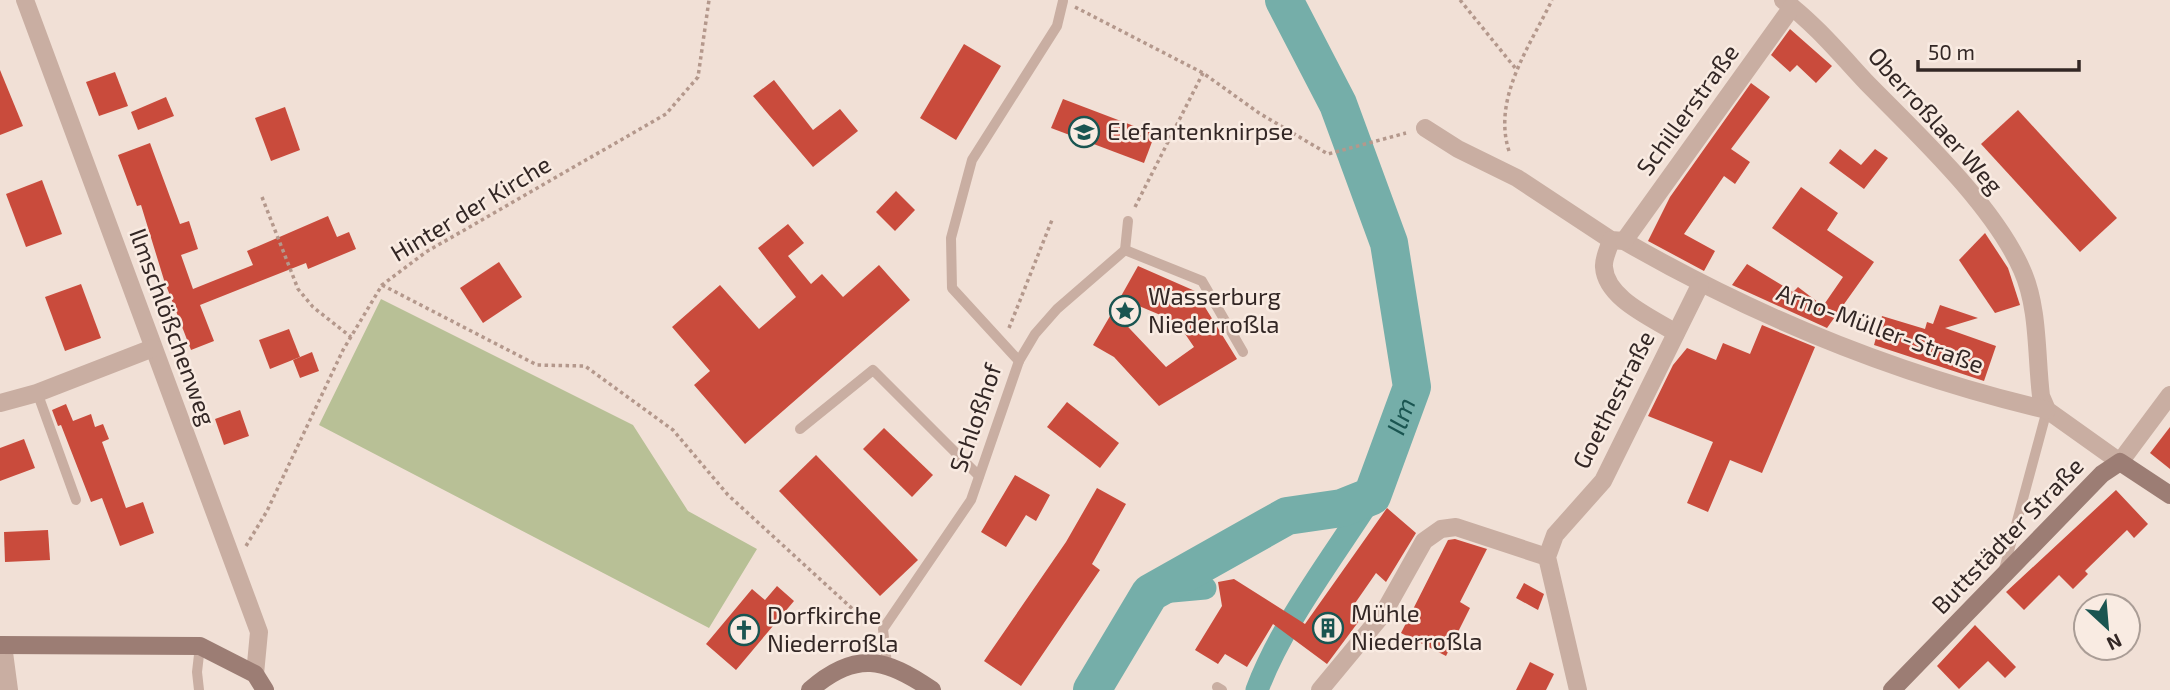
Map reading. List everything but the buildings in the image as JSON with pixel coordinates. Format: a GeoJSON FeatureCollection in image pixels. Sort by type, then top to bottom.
{"type":"FeatureCollection","features":[{"type":"Feature","properties":{"kind":"main road","name":"Buttstädter Straße"},"geometry":{"type":"LineString","coordinates":[[1892,690],[2102,474],[2120,462],[2170,495]]}},
{"type":"Feature","properties":{"kind":"main road"},"geometry":{"type":"LineString","coordinates":[[1,645],[200,646],[255,674],[265,690]]}},
{"type":"Feature","properties":{"kind":"main road"},"geometry":{"type":"LineString","coordinates":[[810,690],[832,673],[855,663],[887,664],[904,670],[932,690]]}},
{"type":"Feature","properties":{"kind":"street","name":"Ilmschlößchenweg"},"geometry":{"type":"LineString","coordinates":[[25,0],[259,632],[255,674]]}},
{"type":"Feature","properties":{"kind":"street","name":"Schillerstraße"},"geometry":{"type":"LineString","coordinates":[[1617,240],[1787,3]]}},
{"type":"Feature","properties":{"kind":"street","name":"Oberroßlaer Weg"},"geometry":{"type":"LineString","coordinates":[[1787,3],[1961,181],[1984,209],[2011,250],[2022,270],[2031,300],[2041,396],[2047,410]]}},
{"type":"Feature","properties":{"kind":"street","name":"Arno-Müller-Straße"},"geometry":{"type":"LineString","coordinates":[[1425,128],[1458,149],[1517,178],[1617,240],[1700,285],[1883,362],[2047,410]]}},
{"type":"Feature","properties":{"kind":"street"},"geometry":{"type":"LineString","coordinates":[[1617,240],[1604,265],[1608,282],[1619,295],[1676,333]]}},
{"type":"Feature","properties":{"kind":"street","name":"Goethestraße"},"geometry":{"type":"LineString","coordinates":[[1547,557],[1555,535],[1603,481],[1700,285]]}},
{"type":"Feature","properties":{"kind":"street"},"geometry":{"type":"LineString","coordinates":[[0,403],[37,392],[153,348]]}},
{"type":"Feature","properties":{"kind":"street"},"geometry":{"type":"LineString","coordinates":[[2047,410],[2120,462],[2170,395]]}},
{"type":"Feature","properties":{"kind":"street"},"geometry":{"type":"LineString","coordinates":[[1320,690],[1383,614],[1424,541],[1441,528],[1456,527],[1547,557],[1578,690]]}},
{"type":"Feature","properties":{"kind":"street"},"geometry":{"type":"LineString","coordinates":[[1,645],[9,690]]}},
{"type":"Feature","properties":{"kind":"lane","name":"Schloßhof"},"geometry":{"type":"LineString","coordinates":[[883,629],[971,500],[1019,361],[953,288],[951,238],[972,160],[1057,26],[1063,1]]}},
{"type":"Feature","properties":{"kind":"lane"},"geometry":{"type":"LineString","coordinates":[[1019,361],[1035,334],[1057,309],[1125,250],[1128,221]]}},
{"type":"Feature","properties":{"kind":"lane"},"geometry":{"type":"LineString","coordinates":[[1125,250],[1202,281],[1243,352]]}},
{"type":"Feature","properties":{"kind":"lane"},"geometry":{"type":"LineString","coordinates":[[800,429],[873,370],[979,476]]}},
{"type":"Feature","properties":{"kind":"lane"},"geometry":{"type":"LineString","coordinates":[[37,392],[76,500]]}},
{"type":"Feature","properties":{"kind":"lane"},"geometry":{"type":"LineString","coordinates":[[2002,576],[2047,410]]}},
{"type":"Feature","properties":{"kind":"lane"},"geometry":{"type":"LineString","coordinates":[[883,629],[887,664]]}},
{"type":"Feature","properties":{"kind":"lane"},"geometry":{"type":"LineString","coordinates":[[199,690],[197,672],[200,646]]}},
{"type":"Feature","properties":{"kind":"path","name":"Hinter der Kirche"},"geometry":{"type":"LineString","coordinates":[[231,552],[248,545],[351,337],[382,285],[426,252],[666,114],[698,77],[709,0]]}},
{"type":"Feature","properties":{"kind":"path"},"geometry":{"type":"LineString","coordinates":[[1460,0],[1517,69]]}},
{"type":"Feature","properties":{"kind":"path"},"geometry":{"type":"LineString","coordinates":[[1517,178],[1503,134],[1511,80],[1552,0]]}},
{"type":"Feature","properties":{"kind":"path"},"geometry":{"type":"LineString","coordinates":[[1063,1],[1203,73],[1259,113],[1328,154],[1401,135]]}},
{"type":"Feature","properties":{"kind":"path"},"geometry":{"type":"LineString","coordinates":[[1128,221],[1203,73]]}},
{"type":"Feature","properties":{"kind":"path"},"geometry":{"type":"LineString","coordinates":[[262,197],[298,289],[313,307],[351,337]]}},
{"type":"Feature","properties":{"kind":"path"},"geometry":{"type":"LineString","coordinates":[[1003,343],[1052,220]]}},
{"type":"Feature","properties":{"kind":"path"},"geometry":{"type":"LineString","coordinates":[[382,285],[537,365],[585,366],[673,430],[727,495],[775,541],[857,613],[883,629]]}},
{"type":"Feature","properties":{"kind":"green space"},"geometry":{"type":"Polygon","coordinates":[[[381,299],[633,425],[688,511],[757,549],[709,628],[319,425],[381,299]]]}},
{"type":"Feature","properties":{"kind":"waterway","name":"Ilm"},"geometry":{"type":"LineString","coordinates":[[1092,690],[1150,593],[1287,516],[1342,508],[1372,496],[1412,387],[1389,243],[1338,104],[1284,0]]}},
{"type":"Feature","properties":{"kind":"waterway"},"geometry":{"type":"LineString","coordinates":[[1257,690],[1294,615],[1372,496]]}},
{"type":"Feature","properties":{"kind":"waterway"},"geometry":{"type":"LineString","coordinates":[[1150,593],[1205,588]]}},
{"type":"Feature","properties":{"kind":"place","name":"Elefantenknirpse"},"geometry":{"type":"Point","coordinates":[1084,132]}},
{"type":"Feature","properties":{"kind":"place","name":"Wasserburg Niederroßla"},"geometry":{"type":"Point","coordinates":[1125,311]}},
{"type":"Feature","properties":{"kind":"place","name":"Mühle Niederroßla"},"geometry":{"type":"Point","coordinates":[1328,628]}},
{"type":"Feature","properties":{"kind":"place","name":"Dorfkirche Niederroßla"},"geometry":{"type":"Point","coordinates":[744,630]}}]}
